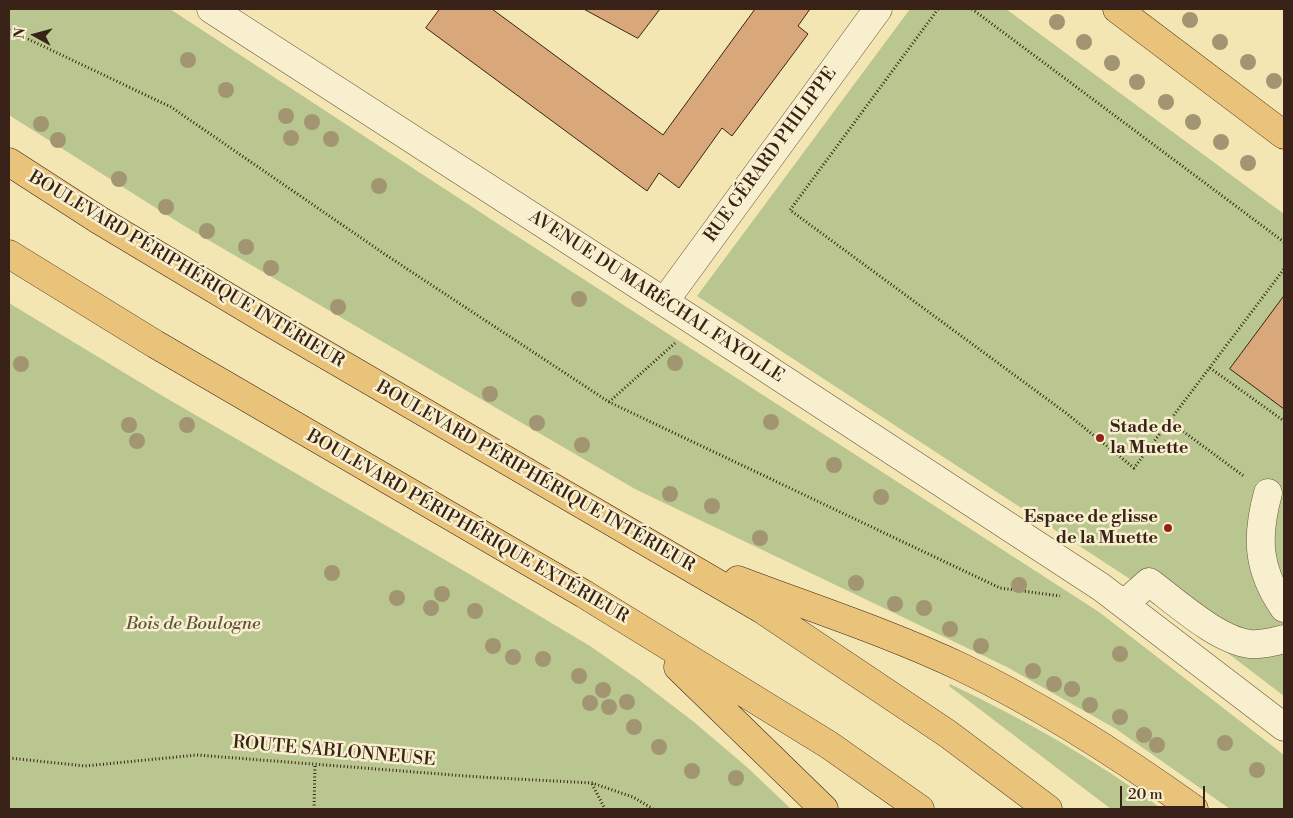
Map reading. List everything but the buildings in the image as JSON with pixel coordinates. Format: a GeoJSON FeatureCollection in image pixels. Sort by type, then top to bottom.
{"type":"FeatureCollection","features":[{"type":"Feature","properties":{"kind":"main road"},"geometry":{"type":"LineString","coordinates":[[1117,9],[1284,135]]}},
{"type":"Feature","properties":{"kind":"main road","name":"BOULEVARD PÉRIPHÉRIQUE INTÉRIEUR"},"geometry":{"type":"LineString","coordinates":[[9,162],[99,220],[266,320],[771,615],[948,734],[1048,809]]}},
{"type":"Feature","properties":{"kind":"main road","name":"BOULEVARD PÉRIPHÉRIQUE EXTÉRIEUR"},"geometry":{"type":"LineString","coordinates":[[9,254],[155,344],[584,594],[829,745],[920,809]]}},
{"type":"Feature","properties":{"kind":"main road"},"geometry":{"type":"LineString","coordinates":[[619,525],[676,554],[729,577],[874,631],[960,667],[1034,705],[1081,732],[1141,771],[1194,809]]}},
{"type":"Feature","properties":{"kind":"main road"},"geometry":{"type":"LineString","coordinates":[[584,594],[625,622],[667,656],[824,809]]}},
{"type":"Feature","properties":{"kind":"street","name":"AVENUE DU MARÉCHAL FAYOLLE"},"geometry":{"type":"LineString","coordinates":[[211,9],[1101,587],[1284,727]]}},
{"type":"Feature","properties":{"kind":"street","name":"RUE GÉRARD PHILIPPE"},"geometry":{"type":"LineString","coordinates":[[664,302],[878,9]]}},
{"type":"Feature","properties":{"kind":"street"},"geometry":{"type":"LineString","coordinates":[[1268,493],[1262,519],[1260,545],[1265,571],[1275,595],[1284,608]]}},
{"type":"Feature","properties":{"kind":"street"},"geometry":{"type":"LineString","coordinates":[[1124,604],[1149,582],[1230,639],[1250,644],[1267,644],[1284,639]]}},
{"type":"Feature","properties":{"kind":"path"},"geometry":{"type":"LineString","coordinates":[[938,9],[790,210],[1066,413],[1134,468],[1284,269]]}},
{"type":"Feature","properties":{"kind":"path"},"geometry":{"type":"LineString","coordinates":[[972,9],[1284,242]]}},
{"type":"Feature","properties":{"kind":"path"},"geometry":{"type":"LineString","coordinates":[[9,30],[171,107],[386,255],[609,402],[1000,588],[1064,596]]}},
{"type":"Feature","properties":{"kind":"path"},"geometry":{"type":"LineString","coordinates":[[609,402],[676,343]]}},
{"type":"Feature","properties":{"kind":"path"},"geometry":{"type":"LineString","coordinates":[[1210,368],[1284,421]]}},
{"type":"Feature","properties":{"kind":"path"},"geometry":{"type":"LineString","coordinates":[[1169,421],[1268,493]]}},
{"type":"Feature","properties":{"kind":"path","name":"ROUTE SABLONNEUSE"},"geometry":{"type":"LineString","coordinates":[[9,758],[84,766],[197,755],[479,777],[592,783],[633,797],[653,809]]}},
{"type":"Feature","properties":{"kind":"path"},"geometry":{"type":"LineString","coordinates":[[314,809],[315,764]]}},
{"type":"Feature","properties":{"kind":"path"},"geometry":{"type":"LineString","coordinates":[[592,783],[605,809]]}},
{"type":"Feature","properties":{"kind":"green space"},"geometry":{"type":"Polygon","coordinates":[[[9,9],[170,9],[512,233],[1099,612],[1284,755],[1284,809],[1230,809],[1116,729],[1007,667],[635,489],[186,227],[9,115],[9,9]]]}},
{"type":"Feature","properties":{"kind":"green space","name":"Stade de la Muette"},"geometry":{"type":"Polygon","coordinates":[[[910,9],[1006,9],[1284,214],[1284,696],[1133,581],[697,296],[910,9]]]}},
{"type":"Feature","properties":{"kind":"green space","name":"Bois de Boulogne"},"geometry":{"type":"Polygon","coordinates":[[[9,303],[161,395],[590,646],[694,722],[748,768],[791,809],[9,809],[9,303]]]}},
{"type":"Feature","properties":{"kind":"green space"},"geometry":{"type":"Polygon","coordinates":[[[950,684],[1005,711],[1059,741],[1162,809],[1111,809],[949,686],[950,684]]]}},
{"type":"Feature","properties":{"kind":"place","name":"Stade de la Muette"},"geometry":{"type":"Point","coordinates":[1100,438]}},
{"type":"Feature","properties":{"kind":"place","name":"Espace de glisse de la Muette"},"geometry":{"type":"Point","coordinates":[1168,528]}}]}
